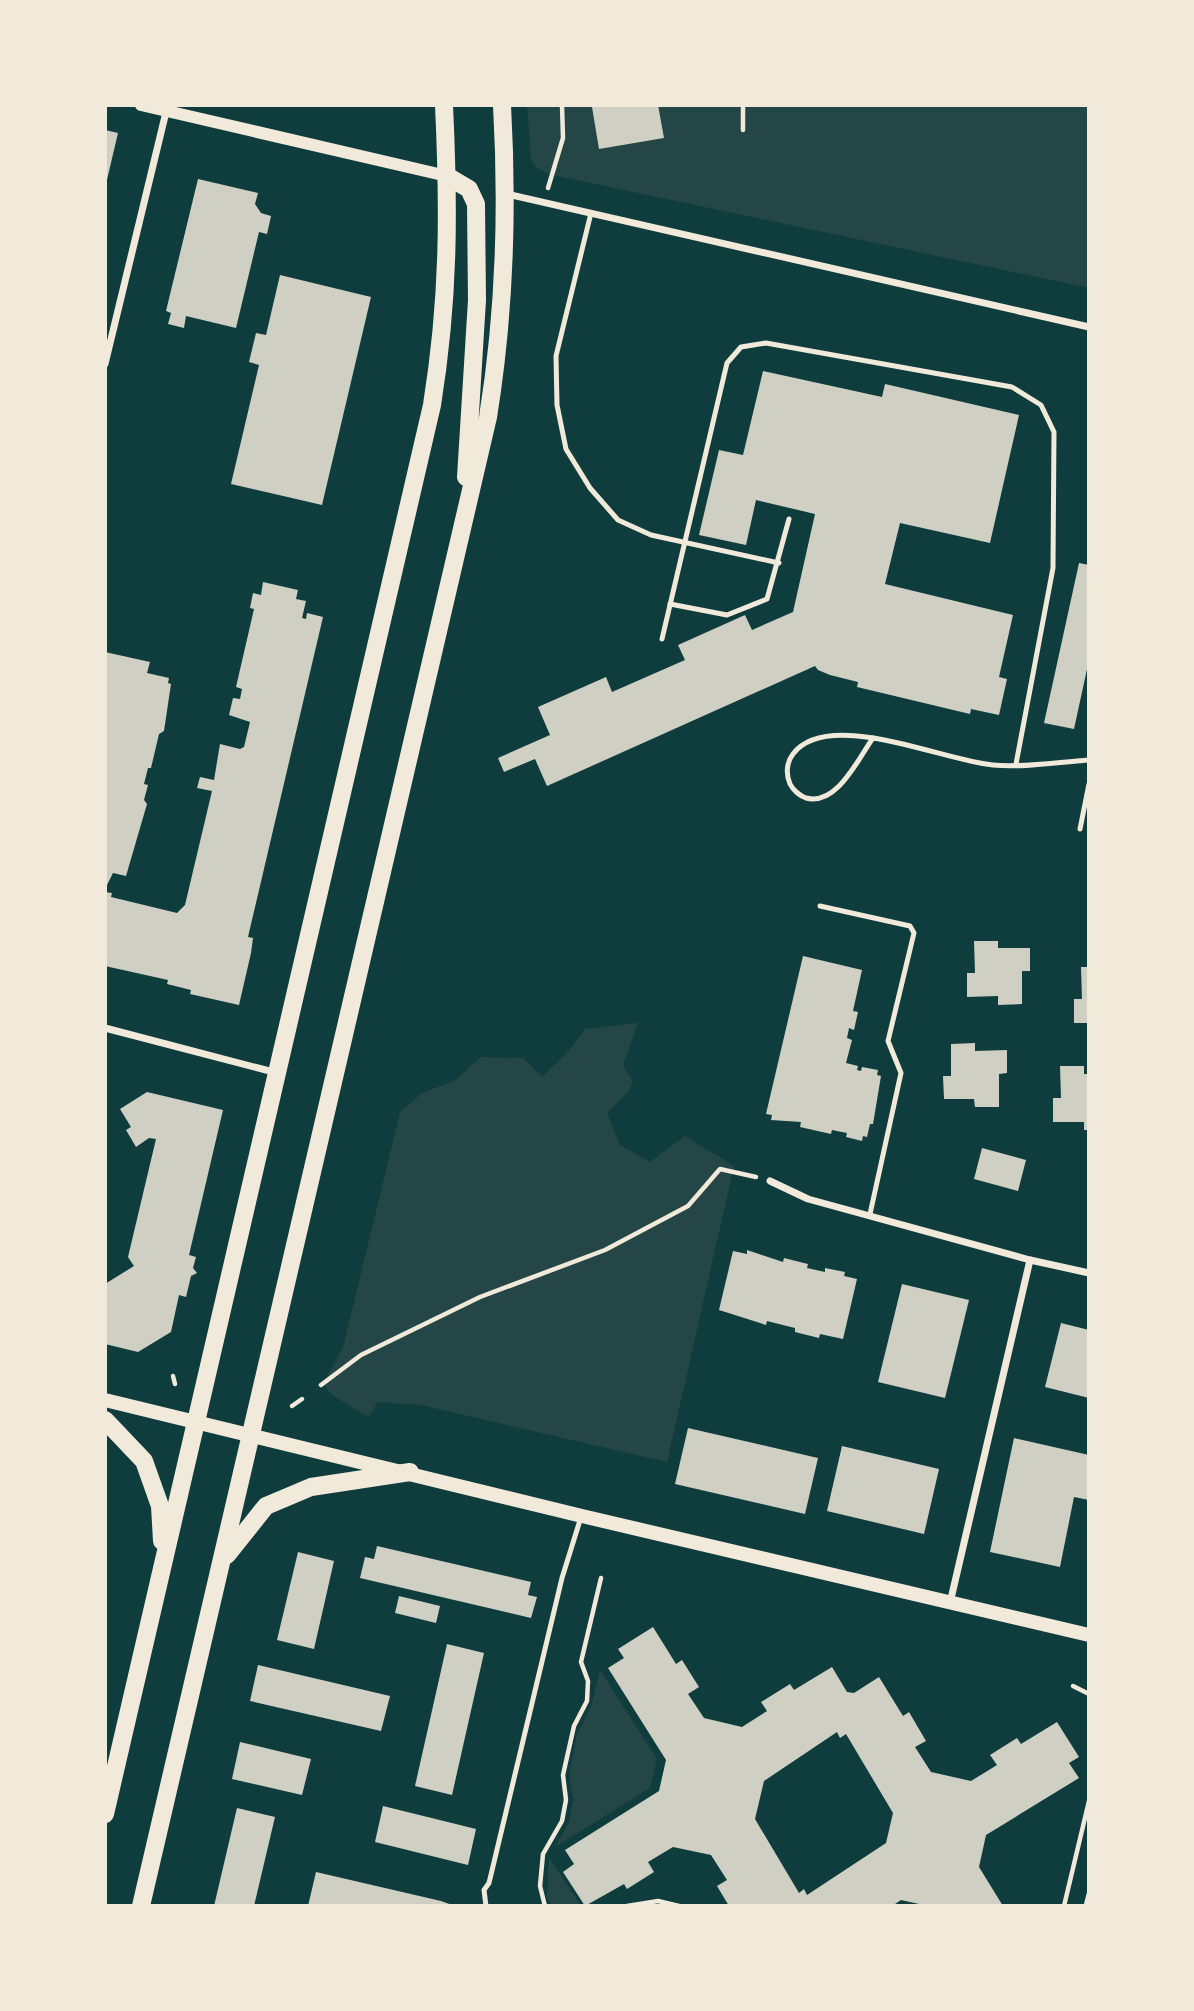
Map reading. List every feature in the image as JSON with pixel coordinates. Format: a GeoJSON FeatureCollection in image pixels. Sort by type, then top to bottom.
{"type":"FeatureCollection","features":[{"type":"Feature","properties":{"kind":"main road"},"geometry":{"type":"LineString","coordinates":[[105,1814],[432,405],[443,338],[448,272],[444,105]]}},
{"type":"Feature","properties":{"kind":"main road"},"geometry":{"type":"LineString","coordinates":[[141,1906],[488,417],[499,353],[507,194],[502,105]]}},
{"type":"Feature","properties":{"kind":"main road"},"geometry":{"type":"LineString","coordinates":[[447,176],[469,189],[476,204],[477,300],[464,519]]}},
{"type":"Feature","properties":{"kind":"main road"},"geometry":{"type":"LineString","coordinates":[[105,1400],[410,1472],[582,1517],[1089,1635]]}},
{"type":"Feature","properties":{"kind":"main road"},"geometry":{"type":"LineString","coordinates":[[105,1420],[144,1461],[160,1506],[164,1562]]}},
{"type":"Feature","properties":{"kind":"main road"},"geometry":{"type":"LineString","coordinates":[[222,1561],[266,1506],[311,1487],[410,1472]]}},
{"type":"Feature","properties":{"kind":"main road"},"geometry":{"type":"LineString","coordinates":[[105,1766],[124,1733]]}},
{"type":"Feature","properties":{"kind":"street"},"geometry":{"type":"LineString","coordinates":[[141,105],[447,176]]}},
{"type":"Feature","properties":{"kind":"street"},"geometry":{"type":"LineString","coordinates":[[105,364],[166,112]]}},
{"type":"Feature","properties":{"kind":"street"},"geometry":{"type":"LineString","coordinates":[[507,194],[1089,327]]}},
{"type":"Feature","properties":{"kind":"street"},"geometry":{"type":"LineString","coordinates":[[105,1028],[277,1073]]}},
{"type":"Feature","properties":{"kind":"street"},"geometry":{"type":"LineString","coordinates":[[770,1181],[808,1199],[1030,1260],[1089,1273]]}},
{"type":"Feature","properties":{"kind":"street"},"geometry":{"type":"LineString","coordinates":[[950,1603],[1030,1260]]}},
{"type":"Feature","properties":{"kind":"lane"},"geometry":{"type":"LineString","coordinates":[[591,213],[556,356],[557,405],[566,449],[590,488],[618,520],[651,535],[779,563]]}},
{"type":"Feature","properties":{"kind":"lane"},"geometry":{"type":"LineString","coordinates":[[662,639],[727,363],[741,347],[766,342],[1012,387],[1041,405],[1054,432],[1053,568],[1016,764]]}},
{"type":"Feature","properties":{"kind":"lane"},"geometry":{"type":"LineString","coordinates":[[670,604],[727,615],[767,599],[789,519]]}},
{"type":"Feature","properties":{"kind":"lane"},"geometry":{"type":"LineString","coordinates":[[873,738],[840,785],[829,795],[818,800],[802,797],[791,787],[786,774],[791,757],[804,742],[830,736],[873,738],[993,765],[1089,760]]}},
{"type":"Feature","properties":{"kind":"lane"},"geometry":{"type":"LineString","coordinates":[[1080,829],[1089,784]]}},
{"type":"Feature","properties":{"kind":"lane"},"geometry":{"type":"LineString","coordinates":[[820,906],[910,926],[914,933],[888,1041],[901,1073],[870,1214]]}},
{"type":"Feature","properties":{"kind":"lane"},"geometry":{"type":"LineString","coordinates":[[486,1906],[484,1890],[489,1883],[562,1578],[582,1517]]}},
{"type":"Feature","properties":{"kind":"lane"},"geometry":{"type":"LineString","coordinates":[[1086,1906],[1089,1894]]}},
{"type":"Feature","properties":{"kind":"path"},"geometry":{"type":"LineString","coordinates":[[544,202],[563,138],[562,105]]}},
{"type":"Feature","properties":{"kind":"path"},"geometry":{"type":"LineString","coordinates":[[743,105],[743,130]]}},
{"type":"Feature","properties":{"kind":"path"},"geometry":{"type":"LineString","coordinates":[[321,1385],[361,1355],[444,1314],[480,1297],[605,1250],[688,1206],[720,1169],[770,1181]]}},
{"type":"Feature","properties":{"kind":"path"},"geometry":{"type":"LineString","coordinates":[[174,1379],[182,1379]]}},
{"type":"Feature","properties":{"kind":"path"},"geometry":{"type":"LineString","coordinates":[[288,1400],[293,1403],[302,1399]]}},
{"type":"Feature","properties":{"kind":"path"},"geometry":{"type":"LineString","coordinates":[[545,1906],[540,1886],[543,1854],[562,1821],[566,1800],[563,1774],[574,1726],[587,1700],[588,1681],[581,1662],[601,1578]]}},
{"type":"Feature","properties":{"kind":"path"},"geometry":{"type":"LineString","coordinates":[[1073,1686],[1089,1694]]}},
{"type":"Feature","properties":{"kind":"path"},"geometry":{"type":"LineString","coordinates":[[1064,1906],[1089,1801]]}},
{"type":"Feature","properties":{"kind":"path"},"geometry":{"type":"LineString","coordinates":[[627,1906],[658,1901],[678,1906]]}},
{"type":"Feature","properties":{"kind":"shaded area"},"geometry":{"type":"Polygon","coordinates":[[[527,105],[1089,105],[1089,288],[548,174],[535,166],[531,159],[527,105]]]}},
{"type":"Feature","properties":{"kind":"shaded area"},"geometry":{"type":"Polygon","coordinates":[[[638,1023],[623,1065],[633,1082],[628,1092],[607,1113],[620,1145],[650,1162],[685,1136],[734,1166],[667,1462],[421,1405],[378,1402],[368,1417],[332,1395],[323,1383],[343,1348],[400,1112],[422,1093],[454,1081],[481,1057],[523,1058],[542,1077],[568,1052],[585,1029],[638,1023]]]}},
{"type":"Feature","properties":{"kind":"shaded area"},"geometry":{"type":"Polygon","coordinates":[[[600,1670],[657,1759],[650,1788],[555,1847],[569,1822],[573,1800],[569,1774],[577,1735],[591,1707],[600,1670]]]}},
{"type":"Feature","properties":{"kind":"shaded area"},"geometry":{"type":"Polygon","coordinates":[[[549,1857],[581,1906],[552,1906],[547,1898],[549,1857]]]}},
{"type":"Feature","properties":{"kind":"building"},"geometry":{"type":"Polygon","coordinates":[[[658,105],[664,138],[599,149],[592,107],[658,105]]]}},
{"type":"Feature","properties":{"kind":"building"},"geometry":{"type":"Polygon","coordinates":[[[105,130],[118,133],[106,184],[105,184],[105,130]]]}},
{"type":"Feature","properties":{"kind":"building"},"geometry":{"type":"Polygon","coordinates":[[[198,179],[258,193],[255,204],[261,213],[271,216],[267,234],[259,232],[236,328],[186,316],[184,328],[168,324],[171,313],[166,311],[198,179]]]}},
{"type":"Feature","properties":{"kind":"building"},"geometry":{"type":"Polygon","coordinates":[[[280,275],[371,297],[322,505],[231,484],[259,365],[249,362],[256,333],[266,335],[280,275]]]}},
{"type":"Feature","properties":{"kind":"building"},"geometry":{"type":"Polygon","coordinates":[[[763,371],[882,397],[885,384],[1019,415],[990,543],[900,523],[885,584],[1013,615],[999,677],[1007,679],[999,715],[971,709],[970,714],[857,687],[858,682],[830,675],[815,666],[547,786],[535,759],[504,772],[498,758],[550,735],[538,707],[606,677],[612,692],[685,660],[678,645],[745,615],[752,630],[793,612],[815,514],[756,500],[746,545],[699,535],[719,450],[743,455],[763,371]]]}},
{"type":"Feature","properties":{"kind":"building"},"geometry":{"type":"Polygon","coordinates":[[[1079,563],[1089,565],[1089,660],[1074,729],[1044,723],[1079,563]]]}},
{"type":"Feature","properties":{"kind":"building"},"geometry":{"type":"Polygon","coordinates":[[[263,582],[298,590],[296,599],[306,601],[302,618],[306,619],[307,613],[323,617],[248,937],[253,938],[239,1005],[190,994],[191,990],[167,984],[168,980],[105,966],[105,892],[112,893],[111,897],[177,913],[185,905],[212,791],[197,788],[200,777],[214,780],[220,744],[240,749],[244,747],[250,722],[229,715],[233,698],[240,699],[242,689],[236,687],[254,609],[250,608],[253,593],[261,595],[263,582]]]}},
{"type":"Feature","properties":{"kind":"building"},"geometry":{"type":"Polygon","coordinates":[[[105,652],[150,662],[147,673],[169,678],[168,683],[171,684],[164,731],[159,734],[151,768],[148,768],[144,784],[148,785],[144,800],[147,804],[126,876],[113,873],[106,887],[105,652]]]}},
{"type":"Feature","properties":{"kind":"building"},"geometry":{"type":"Polygon","coordinates":[[[974,941],[998,941],[998,948],[1030,948],[1030,971],[1022,971],[1022,1004],[998,1005],[998,996],[967,997],[967,973],[975,973],[974,941]]]}},
{"type":"Feature","properties":{"kind":"building"},"geometry":{"type":"Polygon","coordinates":[[[803,956],[862,970],[853,1011],[858,1012],[854,1030],[849,1028],[847,1038],[852,1040],[846,1063],[858,1066],[857,1070],[861,1071],[862,1067],[878,1070],[877,1075],[881,1076],[873,1124],[870,1124],[867,1137],[863,1136],[862,1141],[846,1137],[847,1133],[832,1130],[831,1134],[800,1127],[801,1122],[771,1120],[772,1115],[766,1114],[803,956]]]}},
{"type":"Feature","properties":{"kind":"building"},"geometry":{"type":"Polygon","coordinates":[[[1081,967],[1089,967],[1089,1023],[1074,1023],[1074,999],[1082,999],[1081,967]]]}},
{"type":"Feature","properties":{"kind":"building"},"geometry":{"type":"Polygon","coordinates":[[[975,1043],[975,1051],[1007,1050],[1007,1073],[999,1074],[999,1107],[975,1107],[974,1099],[944,1099],[943,1076],[951,1076],[951,1044],[975,1043]]]}},
{"type":"Feature","properties":{"kind":"building"},"geometry":{"type":"Polygon","coordinates":[[[1060,1066],[1084,1066],[1084,1074],[1089,1074],[1089,1130],[1084,1130],[1084,1122],[1053,1122],[1053,1098],[1061,1098],[1060,1066]]]}},
{"type":"Feature","properties":{"kind":"building"},"geometry":{"type":"Polygon","coordinates":[[[147,1092],[223,1110],[189,1255],[196,1257],[193,1268],[197,1273],[191,1276],[186,1297],[179,1295],[171,1332],[138,1352],[105,1344],[105,1284],[134,1266],[128,1257],[156,1139],[149,1138],[136,1147],[126,1130],[131,1127],[120,1109],[147,1092]]]}},
{"type":"Feature","properties":{"kind":"building"},"geometry":{"type":"Polygon","coordinates":[[[982,1148],[1026,1160],[1018,1191],[974,1179],[982,1148]]]}},
{"type":"Feature","properties":{"kind":"building"},"geometry":{"type":"Polygon","coordinates":[[[747,1250],[783,1262],[784,1258],[808,1264],[807,1268],[845,1272],[844,1276],[857,1279],[843,1339],[820,1334],[819,1338],[795,1332],[795,1328],[767,1321],[766,1325],[719,1310],[733,1251],[747,1254],[747,1250]]]}},
{"type":"Feature","properties":{"kind":"building"},"geometry":{"type":"Polygon","coordinates":[[[902,1284],[969,1300],[945,1398],[878,1382],[902,1284]]]}},
{"type":"Feature","properties":{"kind":"building"},"geometry":{"type":"Polygon","coordinates":[[[1061,1323],[1089,1330],[1089,1398],[1045,1387],[1061,1323]]]}},
{"type":"Feature","properties":{"kind":"building"},"geometry":{"type":"Polygon","coordinates":[[[688,1428],[818,1458],[805,1514],[675,1484],[688,1428]]]}},
{"type":"Feature","properties":{"kind":"building"},"geometry":{"type":"Polygon","coordinates":[[[1014,1438],[1089,1455],[1089,1500],[1074,1497],[1060,1567],[990,1552],[1014,1438]]]}},
{"type":"Feature","properties":{"kind":"building"},"geometry":{"type":"Polygon","coordinates":[[[842,1446],[939,1469],[924,1534],[827,1511],[842,1446]]]}},
{"type":"Feature","properties":{"kind":"building"},"geometry":{"type":"Polygon","coordinates":[[[377,1546],[531,1582],[528,1595],[537,1597],[531,1618],[360,1578],[365,1557],[374,1559],[377,1546]]]}},
{"type":"Feature","properties":{"kind":"building"},"geometry":{"type":"Polygon","coordinates":[[[298,1552],[334,1561],[314,1649],[277,1640],[298,1552]]]}},
{"type":"Feature","properties":{"kind":"building"},"geometry":{"type":"Polygon","coordinates":[[[399,1596],[440,1606],[436,1623],[395,1613],[399,1596]]]}},
{"type":"Feature","properties":{"kind":"building"},"geometry":{"type":"Polygon","coordinates":[[[653,1627],[676,1664],[682,1660],[699,1687],[688,1694],[704,1718],[742,1727],[767,1711],[761,1702],[790,1684],[794,1690],[832,1667],[847,1692],[854,1693],[879,1677],[903,1716],[909,1712],[926,1741],[915,1747],[931,1772],[971,1781],[997,1765],[990,1755],[1017,1738],[1021,1744],[1057,1722],[1079,1757],[1069,1763],[1079,1778],[986,1835],[979,1867],[1003,1906],[928,1906],[901,1900],[892,1906],[729,1906],[717,1886],[727,1880],[711,1855],[673,1847],[648,1862],[654,1872],[627,1889],[624,1884],[585,1906],[563,1872],[574,1864],[565,1850],[659,1791],[666,1760],[608,1668],[624,1658],[618,1649],[653,1627]],[[837,1732],[764,1781],[755,1819],[799,1893],[804,1889],[807,1895],[886,1843],[893,1813],[846,1734],[840,1738],[837,1732]]]}},
{"type":"Feature","properties":{"kind":"building"},"geometry":{"type":"Polygon","coordinates":[[[447,1644],[484,1653],[452,1795],[415,1786],[447,1644]]]}},
{"type":"Feature","properties":{"kind":"building"},"geometry":{"type":"Polygon","coordinates":[[[258,1665],[390,1696],[381,1731],[250,1701],[258,1665]]]}},
{"type":"Feature","properties":{"kind":"building"},"geometry":{"type":"Polygon","coordinates":[[[240,1742],[311,1759],[302,1795],[232,1779],[240,1742]]]}},
{"type":"Feature","properties":{"kind":"building"},"geometry":{"type":"Polygon","coordinates":[[[383,1806],[476,1829],[468,1865],[375,1842],[383,1806]]]}},
{"type":"Feature","properties":{"kind":"building"},"geometry":{"type":"Polygon","coordinates":[[[237,1808],[275,1817],[254,1906],[214,1906],[237,1808]]]}},
{"type":"Feature","properties":{"kind":"building"},"geometry":{"type":"Polygon","coordinates":[[[316,1872],[441,1901],[455,1906],[308,1906],[316,1872]]]}}]}
